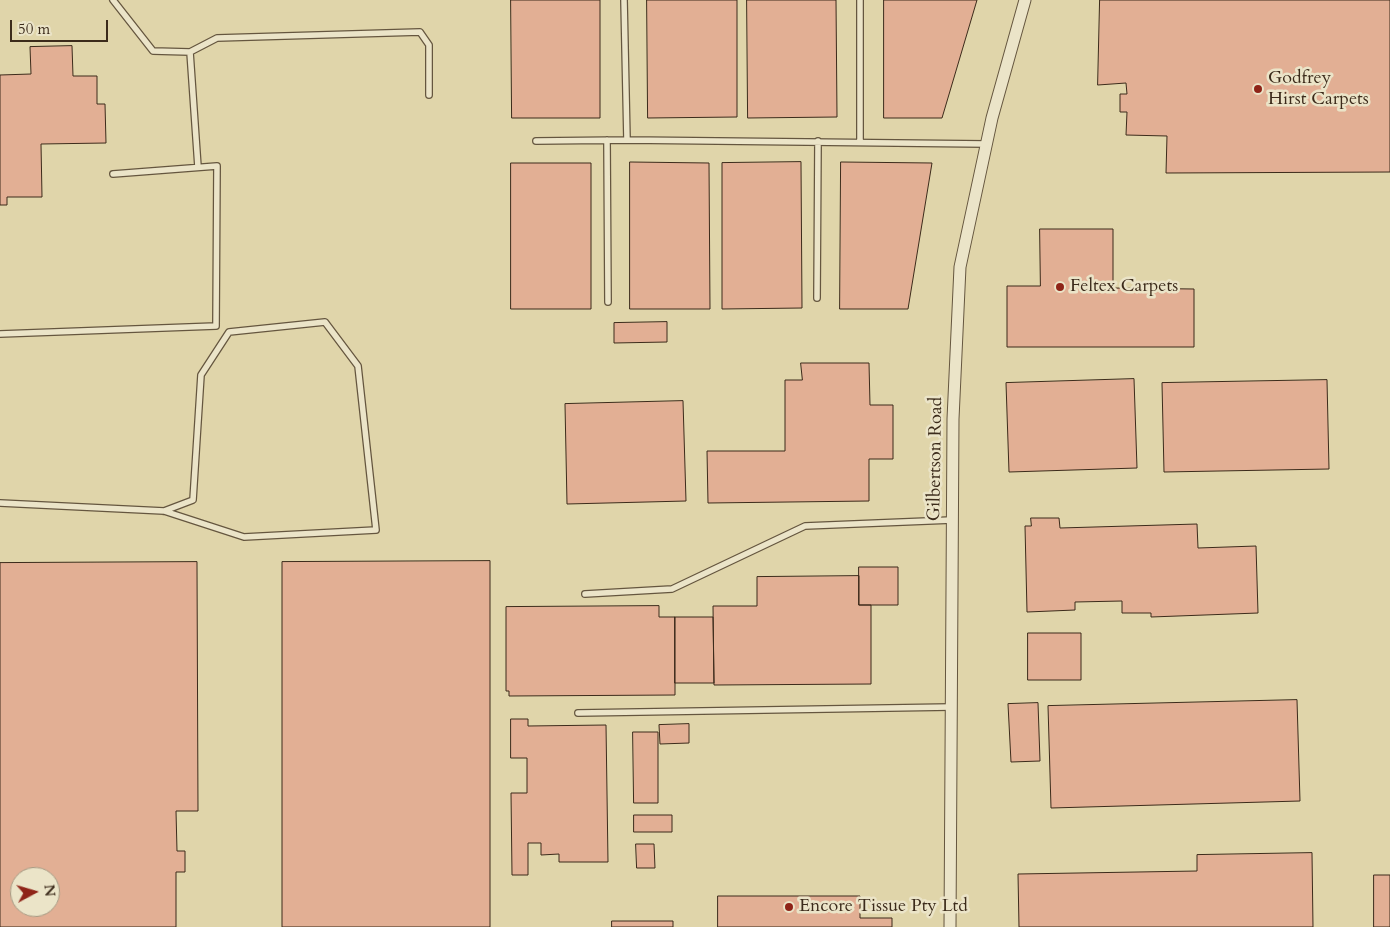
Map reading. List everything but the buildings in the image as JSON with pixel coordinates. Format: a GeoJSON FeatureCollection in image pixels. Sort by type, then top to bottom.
{"type":"FeatureCollection","features":[{"type":"Feature","properties":{"kind":"street","name":"Gilbertson Road"},"geometry":{"type":"LineString","coordinates":[[950,927],[953,419],[960,267],[986,144],[1026,0]]}},
{"type":"Feature","properties":{"kind":"lane"},"geometry":{"type":"LineString","coordinates":[[112,0],[153,51],[190,52],[217,38],[420,32],[429,45],[429,95]]}},
{"type":"Feature","properties":{"kind":"lane"},"geometry":{"type":"LineString","coordinates":[[624,0],[627,140]]}},
{"type":"Feature","properties":{"kind":"lane"},"geometry":{"type":"LineString","coordinates":[[860,0],[860,141]]}},
{"type":"Feature","properties":{"kind":"lane"},"geometry":{"type":"LineString","coordinates":[[190,52],[198,167]]}},
{"type":"Feature","properties":{"kind":"lane"},"geometry":{"type":"LineString","coordinates":[[608,140],[608,302]]}},
{"type":"Feature","properties":{"kind":"lane"},"geometry":{"type":"LineString","coordinates":[[536,141],[860,141],[986,144]]}},
{"type":"Feature","properties":{"kind":"lane"},"geometry":{"type":"LineString","coordinates":[[817,298],[818,141]]}},
{"type":"Feature","properties":{"kind":"lane"},"geometry":{"type":"LineString","coordinates":[[0,334],[216,326],[217,166],[113,174]]}},
{"type":"Feature","properties":{"kind":"lane"},"geometry":{"type":"LineString","coordinates":[[0,503],[164,511],[244,536],[376,530],[358,366],[325,322],[228,332],[201,375],[193,500],[164,511]]}},
{"type":"Feature","properties":{"kind":"lane"},"geometry":{"type":"LineString","coordinates":[[585,594],[672,589],[805,526],[952,520]]}},
{"type":"Feature","properties":{"kind":"lane"},"geometry":{"type":"LineString","coordinates":[[578,713],[951,707]]}},
{"type":"Feature","properties":{"kind":"place","name":"Godfrey Hirst Carpets"},"geometry":{"type":"Point","coordinates":[1258,89]}},
{"type":"Feature","properties":{"kind":"place","name":"Feltex Carpets"},"geometry":{"type":"Point","coordinates":[1060,287]}},
{"type":"Feature","properties":{"kind":"place","name":"Encore Tissue Pty Ltd"},"geometry":{"type":"Point","coordinates":[789,907]}}]}
